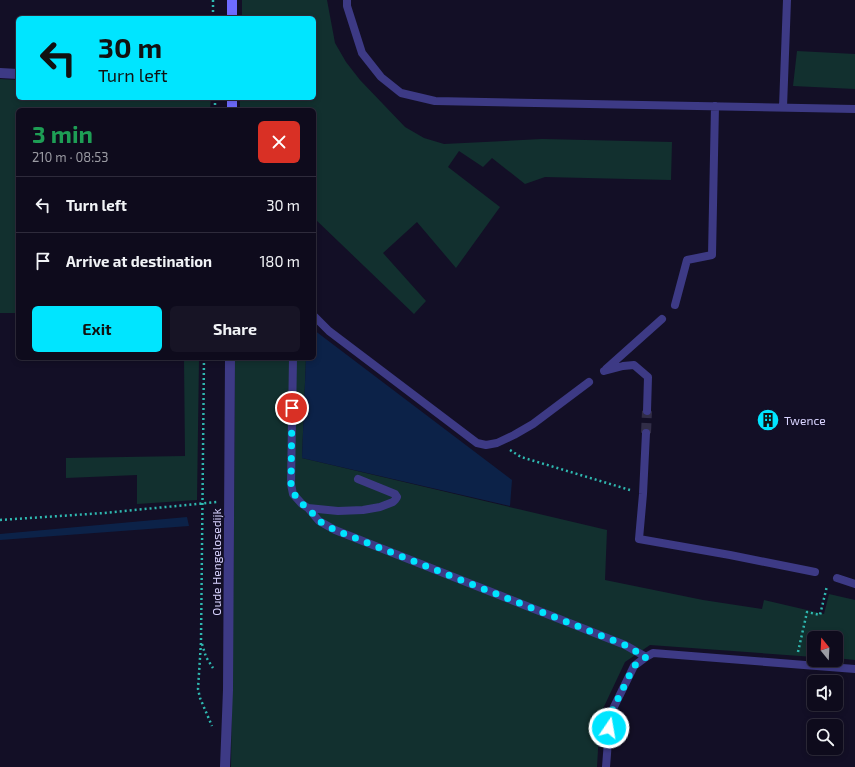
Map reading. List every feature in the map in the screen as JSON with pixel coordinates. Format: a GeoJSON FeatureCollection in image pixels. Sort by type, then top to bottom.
{"type":"FeatureCollection","features":[{"type":"Feature","properties":{"kind":"street"},"geometry":{"type":"LineString","coordinates":[[232,0],[232,16]]}},
{"type":"Feature","properties":{"kind":"street"},"geometry":{"type":"LineString","coordinates":[[0,73],[16,74]]}},
{"type":"Feature","properties":{"kind":"street","name":"Oude Hengelosedijk"},"geometry":{"type":"LineString","coordinates":[[225,767],[228,690],[230,360]]}},
{"type":"Feature","properties":{"kind":"lane"},"geometry":{"type":"LineString","coordinates":[[347,0],[347,6],[362,53],[381,77],[400,93],[435,101],[855,109]]}},
{"type":"Feature","properties":{"kind":"lane"},"geometry":{"type":"LineString","coordinates":[[783,107],[787,0]]}},
{"type":"Feature","properties":{"kind":"lane"},"geometry":{"type":"LineString","coordinates":[[675,305],[688,260],[712,256],[715,106]]}},
{"type":"Feature","properties":{"kind":"lane"},"geometry":{"type":"LineString","coordinates":[[316,318],[329,331],[477,443],[497,443],[514,435],[533,424],[589,382]]}},
{"type":"Feature","properties":{"kind":"lane"},"geometry":{"type":"LineString","coordinates":[[647,411],[648,377],[634,365],[604,371],[662,319]]}},
{"type":"Feature","properties":{"kind":"lane"},"geometry":{"type":"LineString","coordinates":[[293,360],[291,484],[294,494],[319,521],[335,530],[625,645],[646,657]]}},
{"type":"Feature","properties":{"kind":"lane"},"geometry":{"type":"LineString","coordinates":[[646,432],[643,494],[638,539],[815,572]]}},
{"type":"Feature","properties":{"kind":"lane"},"geometry":{"type":"LineString","coordinates":[[308,508],[338,511],[363,510],[380,507],[393,502],[397,497],[395,494],[358,479]]}},
{"type":"Feature","properties":{"kind":"lane"},"geometry":{"type":"LineString","coordinates":[[837,578],[855,584]]}},
{"type":"Feature","properties":{"kind":"lane"},"geometry":{"type":"LineString","coordinates":[[606,767],[610,715],[634,666],[653,653],[855,669]]}},
{"type":"Feature","properties":{"kind":"path"},"geometry":{"type":"LineString","coordinates":[[213,0],[213,16]]}},
{"type":"Feature","properties":{"kind":"path"},"geometry":{"type":"LineString","coordinates":[[204,360],[201,642],[198,689],[200,698],[214,730],[226,749]]}},
{"type":"Feature","properties":{"kind":"path"},"geometry":{"type":"LineString","coordinates":[[497,443],[521,457],[643,494]]}},
{"type":"Feature","properties":{"kind":"path"},"geometry":{"type":"LineString","coordinates":[[0,520],[112,512],[229,501]]}},
{"type":"Feature","properties":{"kind":"path"},"geometry":{"type":"LineString","coordinates":[[795,664],[807,612],[820,615],[828,580]]}},
{"type":"Feature","properties":{"kind":"green space"},"geometry":{"type":"Polygon","coordinates":[[[242,0],[327,0],[335,43],[346,62],[360,80],[405,127],[424,138],[444,144],[542,139],[672,142],[671,180],[545,177],[525,184],[492,158],[483,167],[459,151],[448,167],[500,207],[456,268],[417,222],[383,253],[426,301],[414,314],[316,220],[316,108],[240,108],[240,100],[316,100],[316,16],[242,16],[242,0]]]}},
{"type":"Feature","properties":{"kind":"green space"},"geometry":{"type":"Polygon","coordinates":[[[797,51],[855,54],[855,89],[793,86],[797,51]]]}},
{"type":"Feature","properties":{"kind":"green space"},"geometry":{"type":"Polygon","coordinates":[[[0,79],[16,80],[16,100],[211,100],[210,108],[16,108],[16,313],[0,313],[0,79]]]}},
{"type":"Feature","properties":{"kind":"green space"},"geometry":{"type":"Polygon","coordinates":[[[184,360],[199,360],[197,500],[137,504],[137,475],[66,478],[66,458],[185,456],[184,360]]]}},
{"type":"Feature","properties":{"kind":"green space"},"geometry":{"type":"Polygon","coordinates":[[[235,360],[306,360],[302,458],[607,530],[605,580],[703,600],[762,609],[764,600],[824,614],[829,594],[855,600],[855,660],[843,659],[843,631],[807,631],[807,656],[650,645],[625,662],[600,715],[597,767],[231,767],[235,360]]]}},
{"type":"Feature","properties":{"kind":"water"},"geometry":{"type":"Polygon","coordinates":[[[316,332],[512,480],[510,506],[302,458],[306,360],[316,360],[316,332]]]}},
{"type":"Feature","properties":{"kind":"water"},"geometry":{"type":"Polygon","coordinates":[[[187,517],[189,526],[0,540],[0,534],[187,517]]]}},
{"type":"Feature","properties":{"kind":"tunnel"},"geometry":{"type":"LineString","coordinates":[[646,433],[647,411]]}},
{"type":"Feature","properties":{"kind":"place","name":"Twence"},"geometry":{"type":"Point","coordinates":[768,420]}},
{"type":"Feature","properties":{"kind":"route"},"geometry":{"type":"LineString","coordinates":[[292,408],[291,484],[294,494],[319,521],[335,530],[625,645],[646,657],[634,666],[610,715],[609,728]]}}]}
